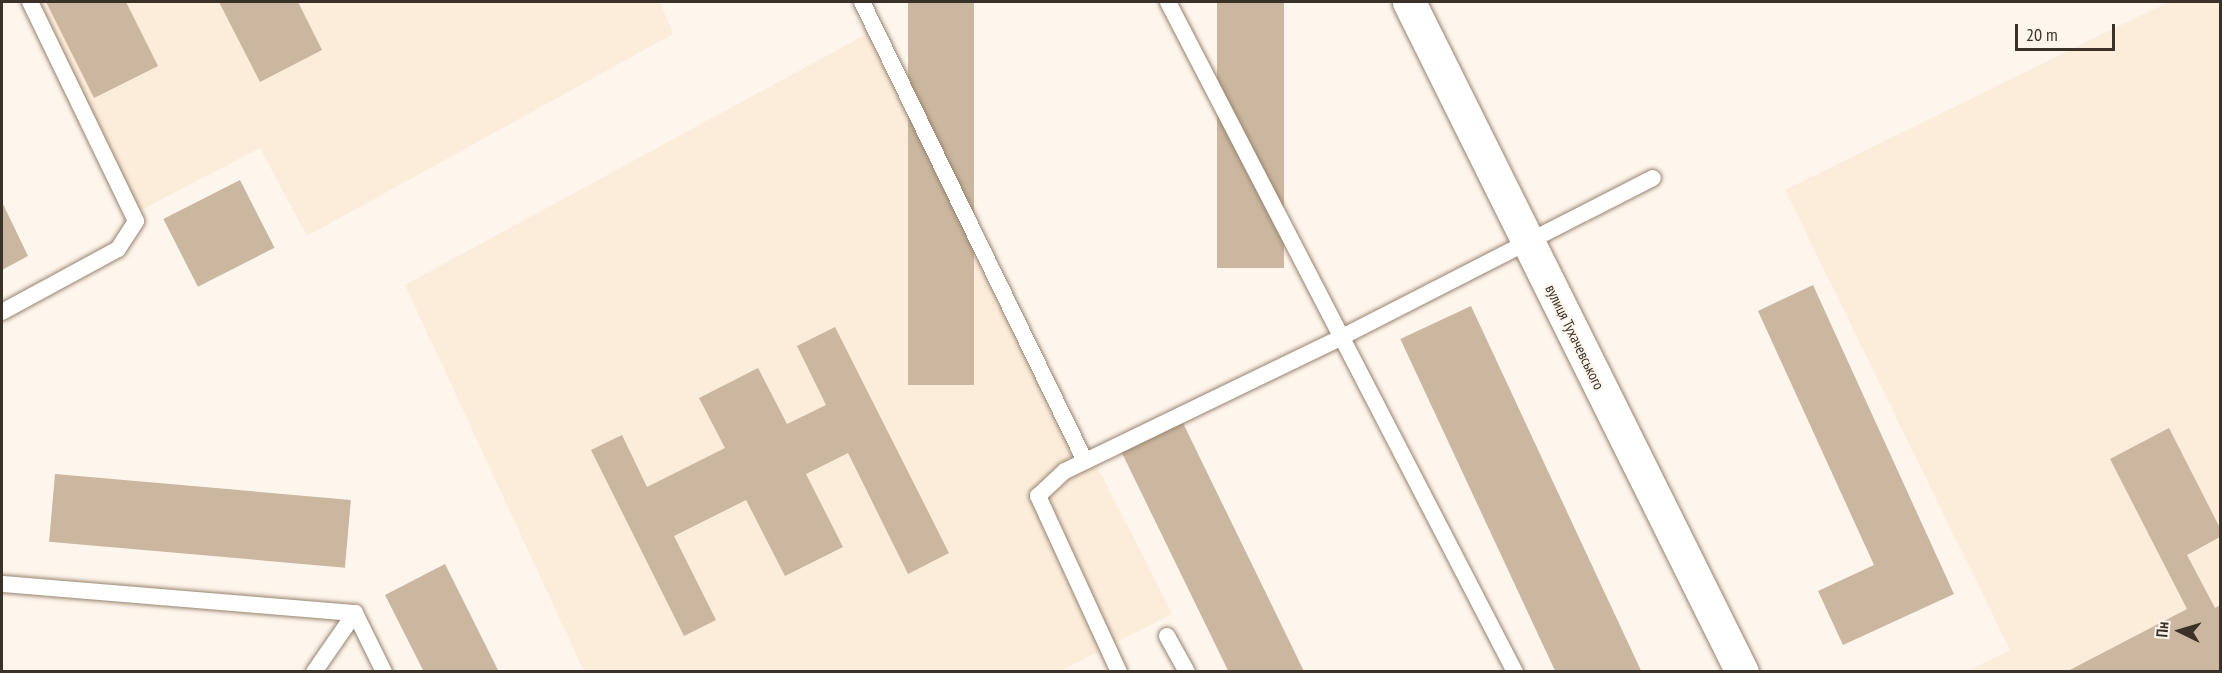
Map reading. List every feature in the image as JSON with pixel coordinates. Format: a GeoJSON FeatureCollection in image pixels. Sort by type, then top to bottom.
{"type":"FeatureCollection","features":[{"type":"Feature","properties":{"kind":"street","name":"вулиця Тухачевського"},"geometry":{"type":"LineString","coordinates":[[1409,2],[1742,672]]}},
{"type":"Feature","properties":{"kind":"lane"},"geometry":{"type":"LineString","coordinates":[[2,312],[118,249],[136,221],[30,2]]}},
{"type":"Feature","properties":{"kind":"lane"},"geometry":{"type":"LineString","coordinates":[[862,2],[1085,461]]}},
{"type":"Feature","properties":{"kind":"lane"},"geometry":{"type":"LineString","coordinates":[[1168,2],[1515,672]]}},
{"type":"Feature","properties":{"kind":"lane"},"geometry":{"type":"LineString","coordinates":[[1112,669],[1038,496],[1065,471],[1342,337],[1653,178]]}},
{"type":"Feature","properties":{"kind":"lane"},"geometry":{"type":"LineString","coordinates":[[2,584],[355,614]]}},
{"type":"Feature","properties":{"kind":"lane"},"geometry":{"type":"LineString","coordinates":[[314,672],[355,614]]}},
{"type":"Feature","properties":{"kind":"lane"},"geometry":{"type":"LineString","coordinates":[[355,614],[384,672]]}},
{"type":"Feature","properties":{"kind":"lane"},"geometry":{"type":"LineString","coordinates":[[1167,636],[1187,672]]}},
{"type":"Feature","properties":{"kind":"shaded area"},"geometry":{"type":"Polygon","coordinates":[[[39,2],[660,2],[673,34],[307,236],[260,148],[139,211],[39,2]]]}},
{"type":"Feature","properties":{"kind":"shaded area"},"geometry":{"type":"Polygon","coordinates":[[[2168,2],[2220,2],[2220,671],[1967,671],[2010,650],[1785,190],[2168,2]]]}},
{"type":"Feature","properties":{"kind":"shaded area"},"geometry":{"type":"Polygon","coordinates":[[[876,29],[1172,614],[1060,671],[584,671],[405,285],[876,29]]]}},
{"type":"Feature","properties":{"kind":"building"},"geometry":{"type":"Polygon","coordinates":[[[46,2],[126,2],[158,66],[94,98],[46,2]]]}},
{"type":"Feature","properties":{"kind":"building"},"geometry":{"type":"Polygon","coordinates":[[[219,2],[298,2],[322,50],[260,82],[219,2]]]}},
{"type":"Feature","properties":{"kind":"building"},"geometry":{"type":"Polygon","coordinates":[[[908,2],[974,2],[974,385],[908,385],[908,2]]]}},
{"type":"Feature","properties":{"kind":"building"},"geometry":{"type":"Polygon","coordinates":[[[1217,2],[1284,2],[1284,268],[1217,268],[1217,2]]]}},
{"type":"Feature","properties":{"kind":"building"},"geometry":{"type":"Polygon","coordinates":[[[240,180],[275,248],[198,287],[163,219],[240,180]]]}},
{"type":"Feature","properties":{"kind":"building"},"geometry":{"type":"Polygon","coordinates":[[[2,202],[28,256],[2,270],[2,202]]]}},
{"type":"Feature","properties":{"kind":"building"},"geometry":{"type":"Polygon","coordinates":[[[1813,285],[1954,594],[1843,645],[1818,591],[1874,565],[1758,311],[1813,285]]]}},
{"type":"Feature","properties":{"kind":"building"},"geometry":{"type":"Polygon","coordinates":[[[1471,306],[1642,672],[1556,672],[1400,339],[1471,306]]]}},
{"type":"Feature","properties":{"kind":"building"},"geometry":{"type":"Polygon","coordinates":[[[835,327],[949,553],[908,574],[848,453],[806,474],[843,547],[785,576],[746,500],[674,536],[716,620],[684,636],[591,450],[622,435],[647,487],[725,448],[699,398],[758,368],[787,424],[826,405],[797,346],[835,327]]]}},
{"type":"Feature","properties":{"kind":"building"},"geometry":{"type":"Polygon","coordinates":[[[1181,419],[1304,672],[1229,672],[1120,449],[1181,419]]]}},
{"type":"Feature","properties":{"kind":"building"},"geometry":{"type":"Polygon","coordinates":[[[2169,428],[2220,528],[2220,537],[2187,555],[2215,608],[2220,605],[2220,672],[2066,672],[2187,609],[2110,459],[2169,428]]]}},
{"type":"Feature","properties":{"kind":"building"},"geometry":{"type":"Polygon","coordinates":[[[55,474],[351,500],[345,568],[49,542],[55,474]]]}},
{"type":"Feature","properties":{"kind":"building"},"geometry":{"type":"Polygon","coordinates":[[[445,564],[499,672],[424,672],[385,595],[445,564]]]}}]}
